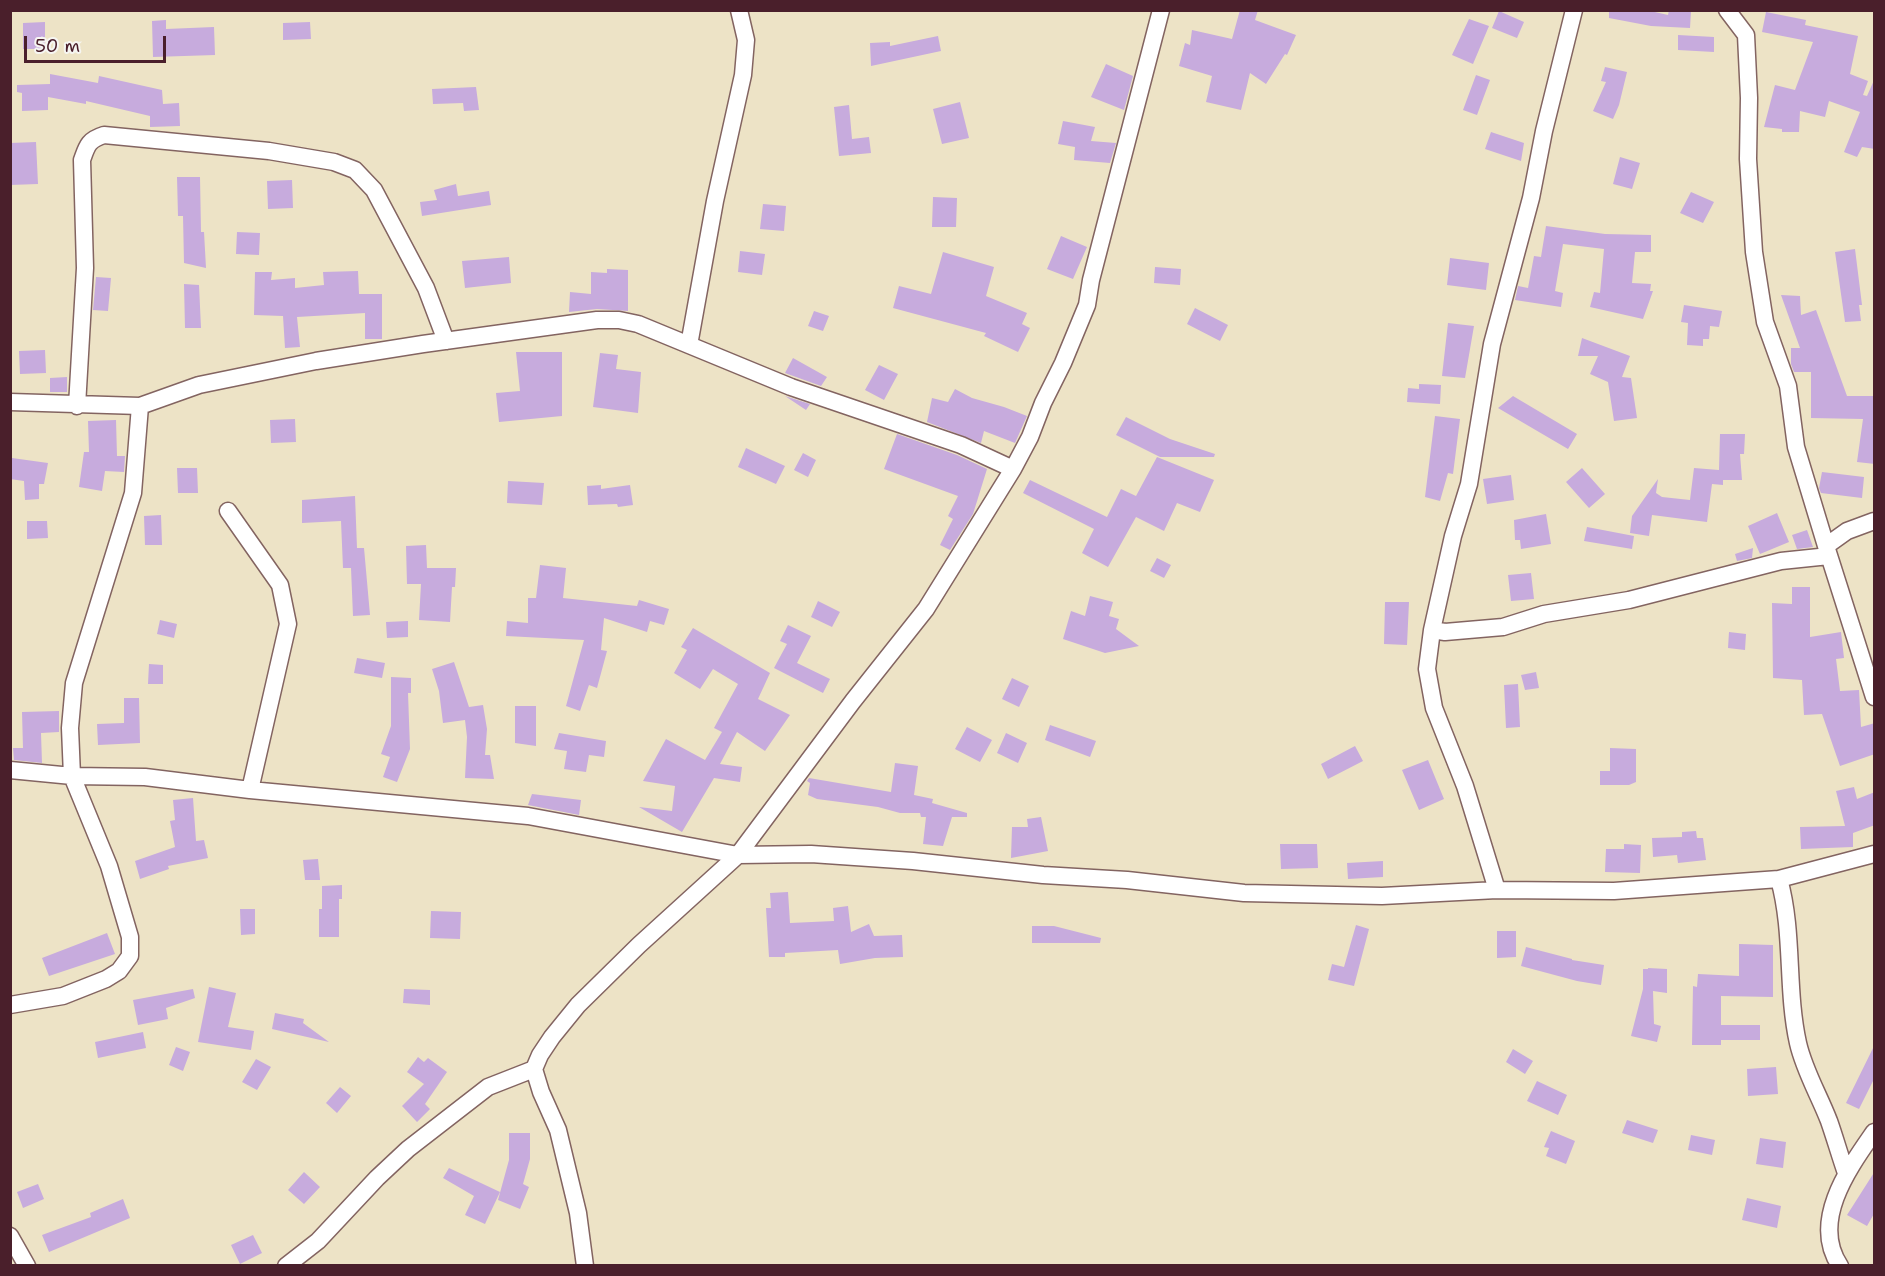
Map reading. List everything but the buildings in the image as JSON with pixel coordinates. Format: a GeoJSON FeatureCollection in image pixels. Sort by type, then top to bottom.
{"type":"FeatureCollection","features":[{"type":"Feature","properties":{"kind":"street"},"geometry":{"type":"LineString","coordinates":[[689,345],[715,201],[743,75],[746,40],[740,10]]}},
{"type":"Feature","properties":{"kind":"street"},"geometry":{"type":"LineString","coordinates":[[585,1266],[578,1213],[558,1130],[545,1102],[534,1069],[540,1055],[578,1005],[639,945],[738,855],[853,701],[926,609],[1013,469],[1030,437],[1087,305],[1091,280],[1161,10]]}},
{"type":"Feature","properties":{"kind":"street"},"geometry":{"type":"LineString","coordinates":[[1497,890],[1465,786],[1434,708],[1427,669],[1432,630],[1453,536],[1469,483],[1492,345],[1531,198],[1544,131],[1574,10]]}},
{"type":"Feature","properties":{"kind":"street"},"geometry":{"type":"LineString","coordinates":[[1727,10],[1746,35],[1749,98],[1748,159],[1754,252],[1765,322],[1788,386],[1796,447],[1875,697]]}},
{"type":"Feature","properties":{"kind":"street"},"geometry":{"type":"LineString","coordinates":[[77,405],[85,268],[82,160],[87,146],[94,138],[104,135],[269,151],[334,162],[354,170],[374,190],[426,288],[446,341]]}},
{"type":"Feature","properties":{"kind":"street"},"geometry":{"type":"LineString","coordinates":[[10,402],[140,406],[199,385],[316,361],[597,320],[619,320],[638,324],[790,387],[961,446],[1013,469]]}},
{"type":"Feature","properties":{"kind":"street"},"geometry":{"type":"LineString","coordinates":[[10,1005],[63,996],[106,979],[119,971],[130,956],[130,937],[109,866],[72,776],[70,728],[74,683],[133,493],[140,406]]}},
{"type":"Feature","properties":{"kind":"street"},"geometry":{"type":"LineString","coordinates":[[228,511],[280,585],[288,624],[250,790]]}},
{"type":"Feature","properties":{"kind":"street"},"geometry":{"type":"LineString","coordinates":[[1432,630],[1445,632],[1503,627],[1544,614],[1650,595],[1827,551],[1847,531],[1875,521]]}},
{"type":"Feature","properties":{"kind":"street"},"geometry":{"type":"LineString","coordinates":[[10,770],[72,776],[145,777],[250,790],[528,816],[738,855],[811,854],[902,860],[1244,893],[1382,896],[1497,890],[1614,891],[1779,879],[1875,854]]}},
{"type":"Feature","properties":{"kind":"street"},"geometry":{"type":"LineString","coordinates":[[1779,879],[1789,932],[1791,994],[1798,1044],[1846,1173]]}},
{"type":"Feature","properties":{"kind":"street"},"geometry":{"type":"LineString","coordinates":[[286,1266],[318,1241],[377,1178],[408,1149],[488,1088],[534,1069]]}},
{"type":"Feature","properties":{"kind":"street"},"geometry":{"type":"LineString","coordinates":[[1840,1266],[1834,1257],[1828,1230],[1832,1212],[1846,1173],[1875,1132]]}},
{"type":"Feature","properties":{"kind":"street"},"geometry":{"type":"LineString","coordinates":[[10,1236],[27,1266]]}}]}
